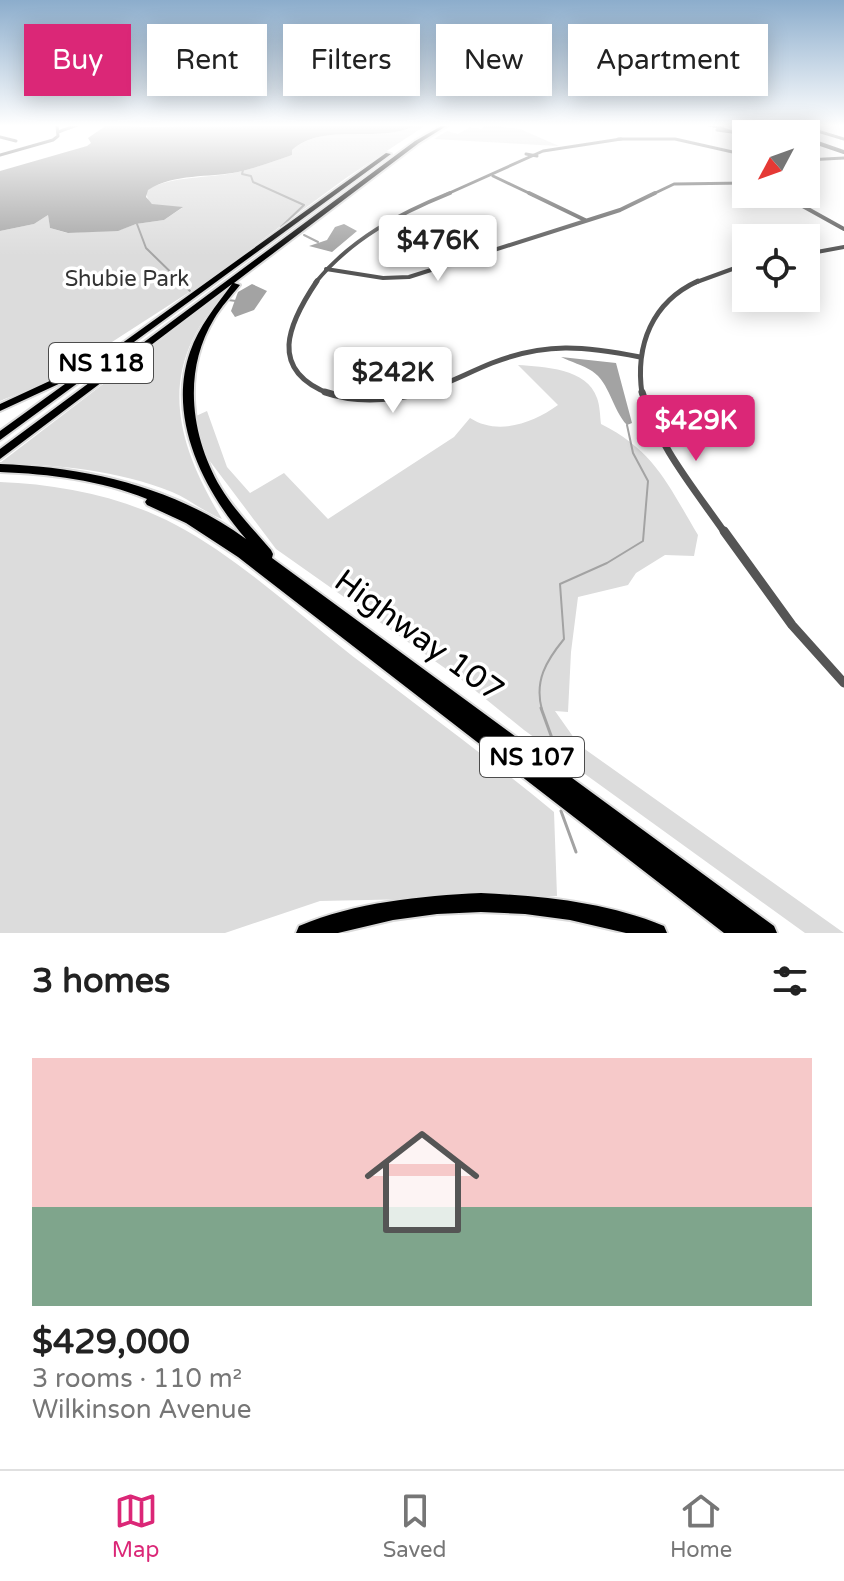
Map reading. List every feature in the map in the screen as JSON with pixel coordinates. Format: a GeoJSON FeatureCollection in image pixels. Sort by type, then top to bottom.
{"type":"FeatureCollection","features":[{"type":"Feature","properties":{"kind":"highway","name":"NS 118"},"geometry":{"type":"LineString","coordinates":[[0,436],[369,169]]}},
{"type":"Feature","properties":{"kind":"highway","name":"NS 118"},"geometry":{"type":"LineString","coordinates":[[0,455],[382,169]]}},
{"type":"Feature","properties":{"kind":"highway"},"geometry":{"type":"LineString","coordinates":[[295,583],[239,524],[212,486],[195,449],[187,394],[194,352],[218,306],[244,277],[309,223]]}},
{"type":"Feature","properties":{"kind":"highway"},"geometry":{"type":"LineString","coordinates":[[0,408],[84,369],[202,290]]}},
{"type":"Feature","properties":{"kind":"highway"},"geometry":{"type":"LineString","coordinates":[[4,471],[75,481],[134,496],[190,519],[216,535],[740,933]]}},
{"type":"Feature","properties":{"kind":"highway","name":"Highway 107"},"geometry":{"type":"LineString","coordinates":[[4,471],[57,472],[115,482],[169,501],[222,528],[767,933]]}},
{"type":"Feature","properties":{"kind":"highway"},"geometry":{"type":"LineString","coordinates":[[306,933],[396,909],[486,902],[529,904],[599,915],[657,933]]}},
{"type":"Feature","properties":{"kind":"street"},"geometry":{"type":"LineString","coordinates":[[509,169],[389,221],[356,241],[326,269],[308,292],[297,314],[288,345],[289,358],[303,379],[338,396],[390,401],[411,397],[521,354],[550,347],[588,348],[640,357]]}},
{"type":"Feature","properties":{"kind":"street"},"geometry":{"type":"LineString","coordinates":[[493,176],[585,220]]}},
{"type":"Feature","properties":{"kind":"street"},"geometry":{"type":"LineString","coordinates":[[326,269],[383,278],[409,277],[633,205],[674,184],[732,183]]}},
{"type":"Feature","properties":{"kind":"street"},"geometry":{"type":"LineString","coordinates":[[806,208],[844,229]]}},
{"type":"Feature","properties":{"kind":"street"},"geometry":{"type":"LineString","coordinates":[[820,251],[844,247]]}},
{"type":"Feature","properties":{"kind":"street"},"geometry":{"type":"LineString","coordinates":[[732,268],[703,276],[670,297],[651,319],[640,357],[641,390],[661,440],[776,607],[844,683]]}},
{"type":"Feature","properties":{"kind":"green space","name":"Shubie Park"},"geometry":{"type":"Polygon","coordinates":[[[250,169],[360,169],[205,282],[82,364],[0,401],[0,231],[34,224],[48,215],[50,228],[67,233],[120,230],[164,220],[182,208],[155,206],[148,201],[146,190],[180,180],[250,169]]]}},
{"type":"Feature","properties":{"kind":"green space"},"geometry":{"type":"Polygon","coordinates":[[[235,283],[210,311],[193,340],[183,368],[179,397],[182,426],[191,456],[222,519],[172,492],[130,478],[66,467],[0,463],[235,283]]]}},
{"type":"Feature","properties":{"kind":"green space"},"geometry":{"type":"Polygon","coordinates":[[[518,365],[564,371],[584,380],[597,398],[601,424],[619,434],[648,458],[698,535],[694,556],[665,555],[636,573],[628,585],[578,597],[568,712],[555,711],[579,745],[844,933],[805,933],[524,730],[466,683],[276,549],[206,456],[196,416],[207,411],[227,467],[250,493],[284,473],[328,519],[454,437],[470,418],[504,427],[527,422],[558,405],[518,365]]]}},
{"type":"Feature","properties":{"kind":"green space"},"geometry":{"type":"Polygon","coordinates":[[[0,482],[68,489],[135,507],[176,525],[226,556],[554,812],[557,896],[320,901],[225,933],[0,933],[0,482]]]}},
{"type":"Feature","properties":{"kind":"shaded area"},"geometry":{"type":"Polygon","coordinates":[[[250,169],[180,178],[148,190],[146,197],[152,204],[183,207],[164,220],[136,224],[118,231],[68,233],[50,228],[48,215],[34,224],[0,231],[0,171],[250,169]]]}},
{"type":"Feature","properties":{"kind":"shaded area"},"geometry":{"type":"Polygon","coordinates":[[[344,224],[357,231],[332,252],[309,246],[327,240],[335,227],[344,224]]]}},
{"type":"Feature","properties":{"kind":"shaded area"},"geometry":{"type":"Polygon","coordinates":[[[252,284],[267,291],[254,310],[235,317],[231,311],[238,292],[252,284]]]}},
{"type":"Feature","properties":{"kind":"shaded area"},"geometry":{"type":"Polygon","coordinates":[[[561,357],[616,363],[632,423],[627,425],[622,419],[598,376],[561,357]]]}},
{"type":"Feature","properties":{"kind":"waterway"},"geometry":{"type":"LineString","coordinates":[[243,170],[242,174],[251,176],[253,182],[304,205],[281,227]]}},
{"type":"Feature","properties":{"kind":"waterway"},"geometry":{"type":"LineString","coordinates":[[137,224],[146,248],[190,291]]}},
{"type":"Feature","properties":{"kind":"waterway"},"geometry":{"type":"LineString","coordinates":[[304,235],[318,242]]}},
{"type":"Feature","properties":{"kind":"waterway"},"geometry":{"type":"LineString","coordinates":[[228,300],[236,301]]}},
{"type":"Feature","properties":{"kind":"waterway"},"geometry":{"type":"LineString","coordinates":[[542,710],[540,690],[543,672],[564,639],[560,584],[607,563],[643,541],[648,481],[633,453],[627,425]]}},
{"type":"Feature","properties":{"kind":"waterway"},"geometry":{"type":"LineString","coordinates":[[541,708],[557,752]]}},
{"type":"Feature","properties":{"kind":"waterway"},"geometry":{"type":"LineString","coordinates":[[561,811],[576,852]]}}]}
